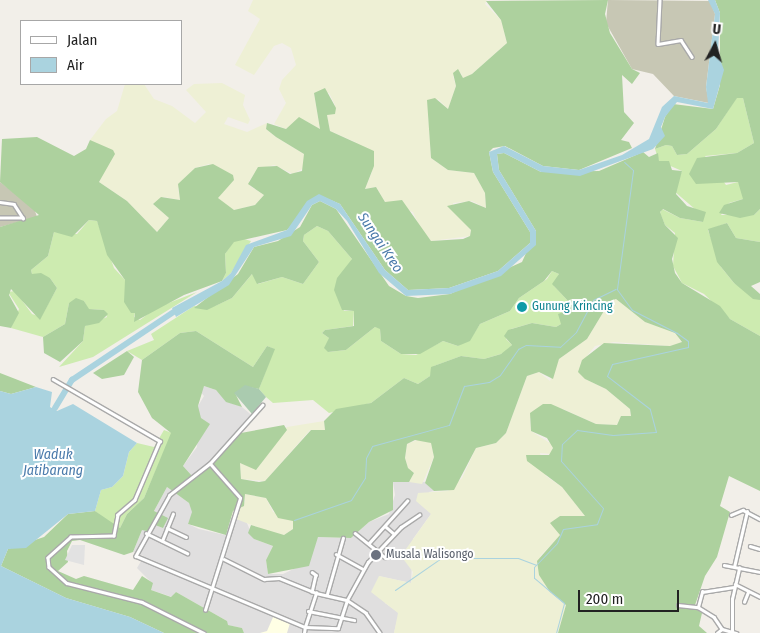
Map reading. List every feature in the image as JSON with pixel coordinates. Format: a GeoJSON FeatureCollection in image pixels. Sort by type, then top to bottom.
{"type":"FeatureCollection","features":[{"type":"Feature","properties":{"kind":"street"},"geometry":{"type":"LineString","coordinates":[[660,0],[658,44],[681,40],[692,57]]}},
{"type":"Feature","properties":{"kind":"street"},"geometry":{"type":"LineString","coordinates":[[0,202],[17,206],[23,218],[0,218]]}},
{"type":"Feature","properties":{"kind":"street"},"geometry":{"type":"LineString","coordinates":[[53,379],[159,441],[135,500],[118,516],[114,536],[71,537],[48,558],[49,567],[67,583],[142,602],[204,633]]}},
{"type":"Feature","properties":{"kind":"street"},"geometry":{"type":"LineString","coordinates":[[263,405],[210,464],[170,496],[146,533],[136,556],[215,586],[304,627],[336,629],[347,600],[363,569],[394,534],[419,515]]}},
{"type":"Feature","properties":{"kind":"street"},"geometry":{"type":"LineString","coordinates":[[205,610],[224,559],[240,495],[210,464]]}},
{"type":"Feature","properties":{"kind":"street"},"geometry":{"type":"LineString","coordinates":[[369,543],[407,502]]}},
{"type":"Feature","properties":{"kind":"street"},"geometry":{"type":"LineString","coordinates":[[734,567],[747,512]]}},
{"type":"Feature","properties":{"kind":"street"},"geometry":{"type":"LineString","coordinates":[[730,515],[747,512],[760,519]]}},
{"type":"Feature","properties":{"kind":"street"},"geometry":{"type":"LineString","coordinates":[[162,541],[173,514]]}},
{"type":"Feature","properties":{"kind":"street"},"geometry":{"type":"LineString","coordinates":[[385,526],[394,534]]}},
{"type":"Feature","properties":{"kind":"street"},"geometry":{"type":"LineString","coordinates":[[167,528],[186,537]]}},
{"type":"Feature","properties":{"kind":"street"},"geometry":{"type":"LineString","coordinates":[[146,533],[187,553]]}},
{"type":"Feature","properties":{"kind":"street"},"geometry":{"type":"LineString","coordinates":[[356,533],[385,557]]}},
{"type":"Feature","properties":{"kind":"street"},"geometry":{"type":"LineString","coordinates":[[327,594],[336,554],[343,538]]}},
{"type":"Feature","properties":{"kind":"street"},"geometry":{"type":"LineString","coordinates":[[750,546],[760,549]]}},
{"type":"Feature","properties":{"kind":"street"},"geometry":{"type":"LineString","coordinates":[[336,554],[363,569]]}},
{"type":"Feature","properties":{"kind":"street"},"geometry":{"type":"LineString","coordinates":[[224,559],[264,579],[280,578],[312,592],[347,600],[366,613],[380,633]]}},
{"type":"Feature","properties":{"kind":"street"},"geometry":{"type":"LineString","coordinates":[[724,566],[760,572]]}},
{"type":"Feature","properties":{"kind":"street"},"geometry":{"type":"LineString","coordinates":[[732,632],[734,586],[738,568]]}},
{"type":"Feature","properties":{"kind":"street"},"geometry":{"type":"LineString","coordinates":[[312,572],[316,575],[312,592]]}},
{"type":"Feature","properties":{"kind":"street"},"geometry":{"type":"LineString","coordinates":[[698,607],[702,592],[734,586],[760,597]]}},
{"type":"Feature","properties":{"kind":"street"},"geometry":{"type":"LineString","coordinates":[[744,602],[748,592]]}},
{"type":"Feature","properties":{"kind":"street"},"geometry":{"type":"LineString","coordinates":[[304,633],[308,611],[316,593]]}},
{"type":"Feature","properties":{"kind":"street"},"geometry":{"type":"LineString","coordinates":[[678,606],[698,607],[714,617],[722,629],[736,633]]}},
{"type":"Feature","properties":{"kind":"street"},"geometry":{"type":"LineString","coordinates":[[308,611],[354,620]]}},
{"type":"Feature","properties":{"kind":"street"},"geometry":{"type":"LineString","coordinates":[[717,633],[722,629]]}},
{"type":"Feature","properties":{"kind":"shaded area"},"geometry":{"type":"Polygon","coordinates":[[[253,0],[487,0],[485,4],[501,20],[507,43],[472,74],[463,79],[461,73],[453,76],[456,86],[448,109],[438,99],[428,110],[431,158],[448,170],[474,173],[485,193],[486,208],[472,201],[453,203],[453,210],[471,230],[470,236],[431,241],[420,228],[413,212],[385,202],[376,187],[365,189],[372,172],[355,142],[330,131],[327,115],[335,105],[329,93],[314,93],[320,129],[304,120],[286,129],[274,124],[286,103],[279,89],[282,80],[296,65],[291,48],[282,43],[274,46],[254,75],[235,65],[260,19],[248,11],[253,0]]]}},
{"type":"Feature","properties":{"kind":"shaded area"},"geometry":{"type":"Polygon","coordinates":[[[608,0],[710,1],[715,14],[706,87],[709,103],[674,96],[653,74],[632,69],[606,23],[608,0]]]}},
{"type":"Feature","properties":{"kind":"shaded area"},"geometry":{"type":"Polygon","coordinates":[[[222,83],[245,95],[243,105],[250,120],[248,124],[228,117],[224,124],[247,132],[267,123],[266,129],[304,154],[304,168],[293,174],[274,165],[257,170],[249,181],[250,186],[264,195],[255,205],[234,210],[219,203],[218,197],[225,188],[221,169],[209,164],[195,168],[178,188],[180,200],[164,197],[153,204],[169,218],[157,232],[127,201],[99,182],[109,162],[90,140],[106,119],[117,111],[125,85],[145,85],[154,99],[172,106],[195,123],[206,112],[186,90],[194,84],[222,83]]]}},
{"type":"Feature","properties":{"kind":"shaded area"},"geometry":{"type":"Polygon","coordinates":[[[0,182],[34,208],[37,217],[0,227],[0,182]]]}},
{"type":"Feature","properties":{"kind":"shaded area"},"geometry":{"type":"Polygon","coordinates":[[[616,299],[645,322],[675,333],[682,343],[670,346],[614,342],[595,346],[587,356],[585,379],[606,389],[630,409],[631,416],[619,420],[617,425],[596,424],[563,409],[530,418],[531,431],[553,445],[552,454],[540,453],[546,476],[562,487],[585,516],[560,516],[551,523],[561,535],[540,556],[550,592],[566,605],[558,633],[394,633],[398,613],[371,592],[379,576],[411,583],[413,572],[401,556],[431,514],[416,501],[418,493],[448,491],[462,478],[476,448],[496,443],[506,433],[527,376],[539,372],[550,381],[559,359],[587,339],[610,301],[616,299]]]}},
{"type":"Feature","properties":{"kind":"shaded area"},"geometry":{"type":"Polygon","coordinates":[[[245,385],[259,389],[266,397],[252,414],[234,393],[245,385]]]}},
{"type":"Feature","properties":{"kind":"shaded area"},"geometry":{"type":"Polygon","coordinates":[[[204,386],[216,390],[226,401],[242,407],[255,418],[209,468],[193,477],[183,466],[197,447],[198,406],[204,396],[200,391],[204,386]]]}},
{"type":"Feature","properties":{"kind":"shaded area"},"geometry":{"type":"Polygon","coordinates":[[[324,421],[325,430],[310,430],[265,481],[241,479],[240,463],[257,469],[287,427],[324,421]]]}},
{"type":"Feature","properties":{"kind":"shaded area"},"geometry":{"type":"Polygon","coordinates":[[[420,439],[431,443],[434,457],[422,484],[409,482],[414,473],[408,468],[405,458],[407,444],[420,439]]]}},
{"type":"Feature","properties":{"kind":"shaded area"},"geometry":{"type":"Polygon","coordinates":[[[402,480],[425,482],[434,491],[429,492],[431,514],[413,539],[411,583],[379,576],[385,603],[399,613],[394,633],[244,633],[242,628],[227,625],[227,621],[176,592],[172,597],[151,590],[150,581],[137,568],[144,556],[133,552],[142,530],[155,525],[163,528],[154,511],[167,487],[189,503],[193,512],[188,524],[199,529],[225,535],[231,517],[246,521],[254,539],[273,546],[266,560],[268,574],[283,574],[300,566],[318,537],[351,538],[369,522],[389,514],[395,495],[393,482],[402,480]]]}},
{"type":"Feature","properties":{"kind":"shaded area"},"geometry":{"type":"Polygon","coordinates":[[[245,494],[266,498],[273,512],[293,520],[293,529],[284,535],[275,534],[231,517],[233,511],[245,502],[245,494]]]}},
{"type":"Feature","properties":{"kind":"shaded area"},"geometry":{"type":"Polygon","coordinates":[[[72,545],[85,545],[84,565],[65,560],[72,545]]]}},
{"type":"Feature","properties":{"kind":"shaded area"},"geometry":{"type":"Polygon","coordinates":[[[274,615],[290,623],[287,633],[260,633],[267,631],[274,615]]]}},
{"type":"Feature","properties":{"kind":"green space"},"geometry":{"type":"Polygon","coordinates":[[[608,0],[605,14],[610,33],[632,69],[640,73],[632,84],[622,75],[624,112],[634,123],[621,140],[629,142],[632,148],[579,170],[543,166],[505,146],[493,148],[489,152],[493,172],[530,232],[530,243],[498,271],[449,288],[408,290],[385,270],[340,204],[319,195],[287,230],[234,242],[225,254],[226,273],[222,281],[184,295],[134,322],[135,313],[131,313],[124,302],[125,280],[107,255],[97,221],[89,220],[72,237],[54,232],[48,256],[31,270],[32,274],[41,273],[50,278],[57,288],[40,320],[11,289],[9,295],[19,313],[11,328],[0,326],[0,227],[39,215],[0,182],[2,139],[37,137],[74,156],[86,149],[90,140],[113,150],[115,154],[99,182],[127,201],[157,232],[169,218],[153,204],[161,197],[180,200],[178,184],[195,168],[213,164],[233,175],[234,180],[218,198],[234,210],[255,205],[264,195],[248,184],[258,167],[277,166],[290,174],[302,171],[304,154],[266,129],[267,123],[286,129],[299,117],[320,129],[314,93],[325,88],[336,108],[335,114],[327,115],[330,131],[374,151],[374,166],[365,189],[376,187],[385,202],[402,200],[431,241],[463,239],[470,236],[471,230],[447,206],[469,201],[486,208],[485,193],[474,173],[448,170],[431,158],[427,100],[435,98],[448,109],[456,86],[453,73],[458,69],[463,78],[472,74],[507,43],[501,20],[486,1],[608,0]]]}},
{"type":"Feature","properties":{"kind":"green space"},"geometry":{"type":"Polygon","coordinates":[[[715,0],[760,0],[760,209],[754,215],[740,218],[719,213],[724,205],[743,199],[738,182],[696,184],[689,174],[697,158],[737,153],[754,143],[743,98],[737,98],[716,129],[687,154],[677,155],[672,146],[666,145],[655,149],[665,117],[673,104],[713,109],[720,85],[720,13],[715,0]]]}},
{"type":"Feature","properties":{"kind":"green space"},"geometry":{"type":"Polygon","coordinates":[[[737,97],[743,98],[754,143],[737,153],[705,156],[726,185],[738,182],[744,192],[743,199],[729,203],[721,215],[754,215],[760,209],[760,242],[736,238],[727,223],[708,230],[721,267],[734,283],[760,300],[760,336],[730,319],[704,294],[682,283],[673,266],[675,233],[665,225],[660,213],[662,209],[680,218],[703,222],[696,210],[674,191],[682,171],[659,161],[655,149],[666,145],[672,146],[677,155],[687,154],[716,129],[737,97]]]}},
{"type":"Feature","properties":{"kind":"green space"},"geometry":{"type":"Polygon","coordinates":[[[643,152],[649,157],[658,153],[659,161],[669,161],[672,170],[682,171],[676,194],[687,206],[706,212],[703,222],[680,218],[663,209],[660,212],[665,225],[678,238],[672,259],[675,273],[682,283],[720,306],[730,319],[760,336],[760,491],[729,476],[720,506],[730,512],[717,557],[705,576],[694,608],[702,613],[699,626],[707,633],[558,633],[566,605],[550,592],[539,575],[537,561],[560,535],[550,523],[560,516],[585,516],[562,487],[527,461],[526,455],[549,455],[553,448],[547,438],[531,431],[530,413],[543,404],[551,404],[596,424],[617,425],[621,416],[631,416],[630,409],[606,389],[585,379],[578,372],[582,360],[604,343],[670,346],[682,342],[675,333],[645,322],[616,299],[610,301],[587,339],[559,359],[553,379],[539,372],[527,376],[506,433],[496,443],[476,448],[454,490],[434,491],[425,483],[434,457],[431,443],[415,440],[407,444],[405,458],[408,468],[414,473],[409,482],[393,482],[393,510],[369,522],[351,538],[318,537],[309,566],[268,574],[266,560],[273,546],[254,539],[248,533],[251,525],[284,535],[293,529],[293,521],[278,518],[266,498],[245,494],[244,506],[233,511],[226,535],[188,524],[192,512],[189,503],[167,487],[154,511],[168,518],[163,528],[155,525],[151,532],[142,530],[133,552],[124,555],[80,540],[72,541],[67,551],[68,562],[58,571],[76,579],[84,576],[133,590],[142,576],[153,583],[151,590],[171,597],[176,592],[227,621],[228,625],[242,628],[244,633],[164,633],[130,617],[66,598],[1,566],[8,549],[44,537],[68,514],[95,511],[120,528],[127,514],[144,498],[171,433],[152,418],[138,392],[142,360],[180,333],[196,331],[253,367],[267,346],[275,349],[259,389],[249,387],[235,393],[242,407],[226,402],[216,390],[204,386],[198,406],[201,418],[210,424],[183,466],[193,477],[209,468],[241,433],[284,425],[287,430],[256,470],[240,463],[241,479],[259,482],[265,481],[311,430],[325,430],[324,421],[336,409],[371,403],[404,378],[418,384],[430,376],[431,367],[461,356],[484,359],[501,354],[512,345],[504,336],[508,330],[532,323],[556,327],[561,324],[558,314],[569,310],[570,303],[552,284],[559,274],[552,271],[544,281],[519,298],[510,311],[480,324],[470,341],[458,346],[443,341],[420,354],[401,354],[381,341],[380,329],[375,327],[346,350],[328,352],[324,348],[329,338],[322,333],[325,330],[354,326],[354,311],[342,310],[334,290],[337,278],[352,259],[328,231],[317,226],[304,235],[303,241],[319,262],[303,284],[282,277],[257,284],[252,274],[232,298],[207,310],[194,308],[238,274],[254,247],[278,241],[300,227],[312,205],[320,201],[336,209],[389,286],[406,296],[418,298],[450,294],[522,262],[536,231],[499,170],[497,154],[504,153],[541,172],[599,171],[643,152]]]}},
{"type":"Feature","properties":{"kind":"green space"},"geometry":{"type":"Polygon","coordinates":[[[89,220],[97,221],[114,268],[125,280],[125,296],[135,313],[134,317],[140,320],[156,308],[197,292],[93,357],[59,367],[83,341],[85,326],[107,317],[104,310],[88,309],[84,301],[69,303],[65,324],[43,337],[11,328],[19,309],[8,292],[15,291],[32,314],[41,317],[57,288],[50,278],[32,274],[31,270],[48,256],[54,232],[77,234],[89,220]]]}},
{"type":"Feature","properties":{"kind":"green space"},"geometry":{"type":"Polygon","coordinates":[[[727,223],[736,238],[760,242],[760,282],[751,286],[760,294],[760,300],[753,299],[734,283],[717,262],[708,229],[727,223]]]}},
{"type":"Feature","properties":{"kind":"green space"},"geometry":{"type":"Polygon","coordinates":[[[317,226],[328,231],[352,259],[337,296],[344,311],[354,311],[353,326],[325,330],[322,333],[329,338],[328,352],[346,350],[375,327],[380,328],[381,341],[401,354],[416,355],[443,341],[458,346],[471,338],[480,324],[510,311],[519,298],[547,279],[552,271],[559,274],[554,286],[570,303],[569,310],[561,313],[561,324],[556,327],[532,323],[511,329],[506,339],[512,345],[504,353],[484,359],[461,356],[434,366],[430,376],[418,384],[404,378],[371,403],[329,413],[313,400],[273,403],[266,397],[259,389],[274,349],[267,346],[253,367],[196,331],[180,333],[142,360],[127,351],[154,340],[151,334],[194,306],[215,306],[232,298],[253,273],[258,284],[282,277],[303,284],[319,262],[303,241],[304,235],[317,226]]]}},
{"type":"Feature","properties":{"kind":"green space"},"geometry":{"type":"Polygon","coordinates":[[[244,239],[251,241],[231,273],[222,281],[226,273],[225,254],[234,241],[244,239]]]}},
{"type":"Feature","properties":{"kind":"green space"},"geometry":{"type":"Polygon","coordinates":[[[76,298],[84,301],[89,309],[104,310],[108,314],[99,323],[85,326],[83,341],[60,362],[44,353],[43,337],[65,324],[69,303],[76,298]]]}},
{"type":"Feature","properties":{"kind":"green space"},"geometry":{"type":"Polygon","coordinates":[[[127,351],[134,357],[124,375],[102,379],[93,373],[127,351]]]}},
{"type":"Feature","properties":{"kind":"green space"},"geometry":{"type":"Polygon","coordinates":[[[0,373],[36,387],[11,394],[0,391],[0,373]]]}},
{"type":"Feature","properties":{"kind":"green space"},"geometry":{"type":"Polygon","coordinates":[[[164,430],[172,433],[144,498],[127,514],[120,528],[111,524],[95,511],[101,490],[112,487],[123,476],[129,452],[137,443],[154,447],[164,430]]]}},
{"type":"Feature","properties":{"kind":"water"},"geometry":{"type":"Polygon","coordinates":[[[708,0],[715,0],[720,13],[718,54],[724,70],[713,109],[677,102],[665,117],[661,127],[665,136],[653,149],[580,176],[541,172],[504,153],[497,154],[499,170],[536,231],[536,245],[501,276],[450,294],[406,296],[379,273],[347,221],[336,209],[320,201],[312,205],[291,236],[254,247],[229,285],[176,317],[172,308],[222,281],[231,273],[246,245],[287,230],[307,201],[319,194],[340,204],[385,270],[408,290],[449,288],[498,271],[530,243],[530,232],[493,172],[489,152],[504,146],[543,166],[579,170],[622,155],[649,139],[662,107],[674,96],[708,103],[706,87],[715,14],[708,0]]]}},
{"type":"Feature","properties":{"kind":"water","name":"Waduk Jatibarang"},"geometry":{"type":"Polygon","coordinates":[[[36,387],[52,392],[50,407],[57,411],[73,404],[137,443],[129,452],[123,476],[112,487],[101,490],[95,511],[68,514],[26,548],[8,549],[1,566],[66,598],[130,617],[164,633],[0,633],[0,391],[11,394],[36,387]]]}},
{"type":"Feature","properties":{"kind":"waterway"},"geometry":{"type":"LineString","coordinates":[[556,633],[564,603],[534,578],[534,567],[557,543],[563,529],[597,524],[603,508],[561,461],[562,444],[577,430],[613,435],[656,432],[650,409],[607,376],[612,364],[688,347],[688,341],[677,333],[632,310],[617,289],[633,170],[624,162]]}},
{"type":"Feature","properties":{"kind":"waterway"},"geometry":{"type":"LineString","coordinates":[[294,520],[351,500],[365,478],[366,458],[372,446],[449,425],[464,386],[489,382],[500,375],[518,349],[526,345],[560,347],[576,332],[593,300],[616,289]]}},
{"type":"Feature","properties":{"kind":"waterway","name":"Sungai Kreo"},"geometry":{"type":"LineString","coordinates":[[55,408],[72,380],[181,307]]}},
{"type":"Feature","properties":{"kind":"waterway"},"geometry":{"type":"LineString","coordinates":[[395,590],[441,558],[518,558],[536,565]]}},
{"type":"Feature","properties":{"kind":"place","name":"Gunung Krincing"},"geometry":{"type":"Point","coordinates":[522,307]}},
{"type":"Feature","properties":{"kind":"place","name":"Musala Walisongo"},"geometry":{"type":"Point","coordinates":[376,555]}}]}
